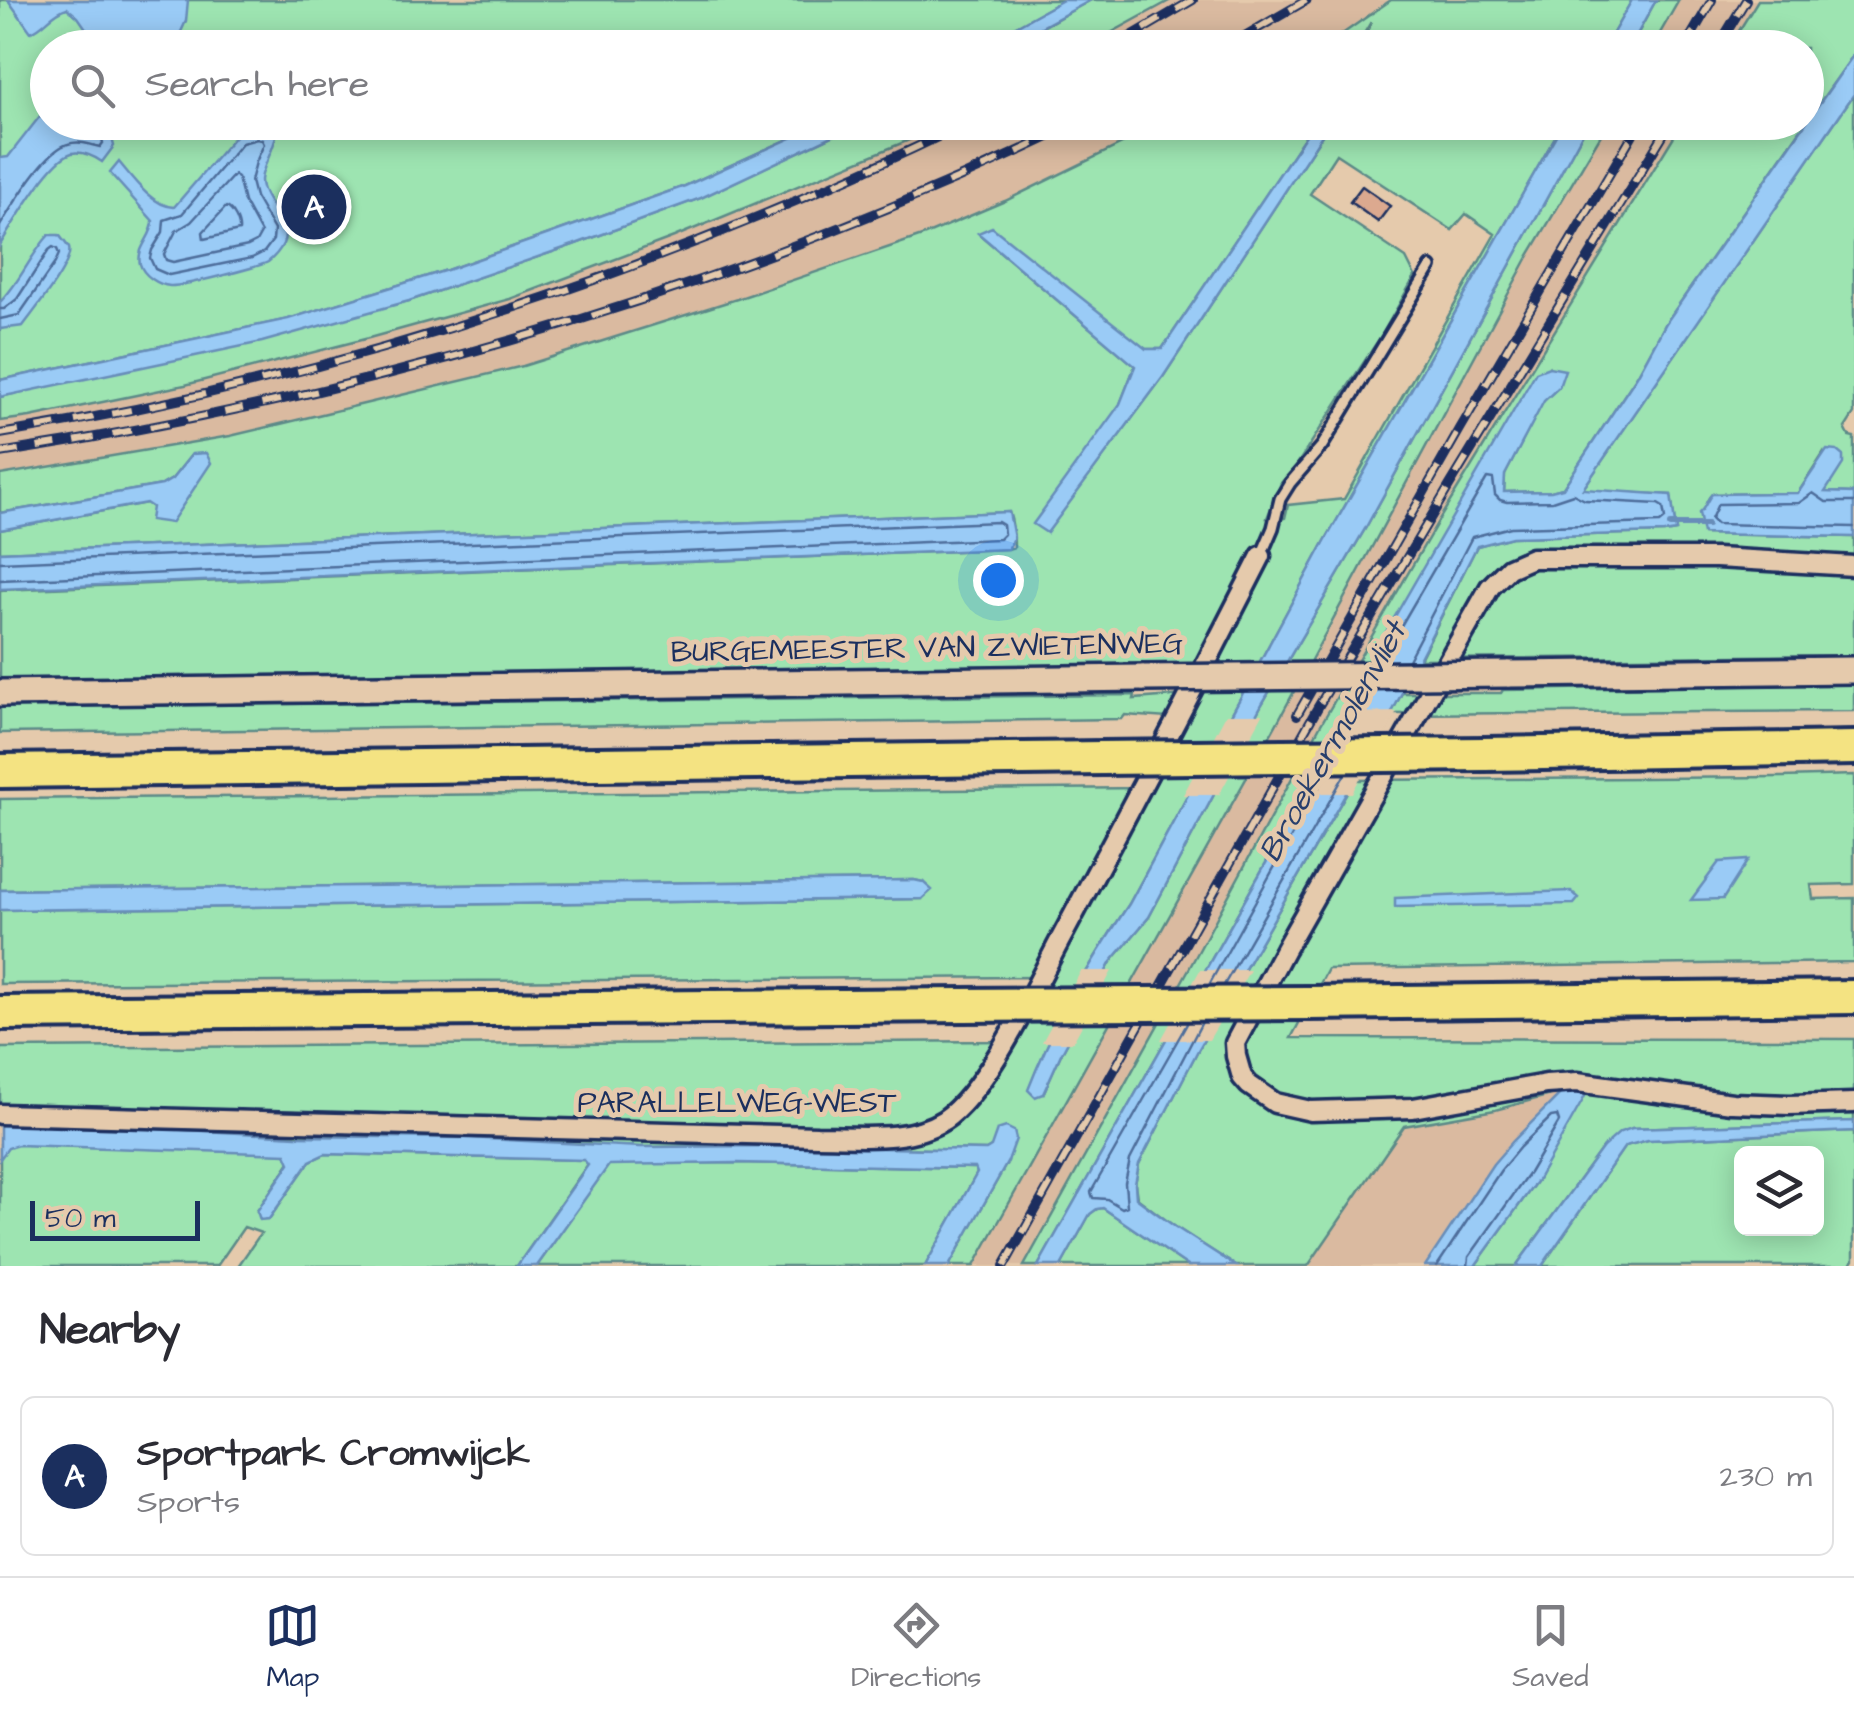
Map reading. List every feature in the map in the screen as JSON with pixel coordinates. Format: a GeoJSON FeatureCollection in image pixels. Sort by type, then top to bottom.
{"type":"FeatureCollection","features":[{"type":"Feature","properties":{"kind":"highway"},"geometry":{"type":"LineString","coordinates":[[0,771],[1854,748]]}},
{"type":"Feature","properties":{"kind":"highway"},"geometry":{"type":"LineString","coordinates":[[0,1013],[1854,997]]}},
{"type":"Feature","properties":{"kind":"main road","name":"BURGEMEESTER VAN ZWIETENWEG"},"geometry":{"type":"LineString","coordinates":[[0,693],[1854,670]]}},
{"type":"Feature","properties":{"kind":"street","name":"PARALLELWEG-WEST"},"geometry":{"type":"LineString","coordinates":[[0,1114],[817,1136],[903,1135],[942,1121],[967,1099],[1005,1041],[1138,797],[1260,556]]}},
{"type":"Feature","properties":{"kind":"street"},"geometry":{"type":"LineString","coordinates":[[1854,566],[1716,558],[1532,558],[1509,568],[1490,586],[1235,1044],[1239,1069],[1249,1085],[1275,1102],[1311,1111],[1413,1108],[1576,1082],[1732,1103],[1854,1104]]}},
{"type":"Feature","properties":{"kind":"lane"},"geometry":{"type":"LineString","coordinates":[[1260,556],[1274,528],[1280,499],[1322,446],[1431,266]]}},
{"type":"Feature","properties":{"kind":"shaded area"},"geometry":{"type":"Polygon","coordinates":[[[1063,0],[1391,0],[1348,30],[1010,30],[1063,0]]]}},
{"type":"Feature","properties":{"kind":"shaded area"},"geometry":{"type":"Polygon","coordinates":[[[1679,0],[1758,0],[1739,30],[1662,30],[1679,0]]]}},
{"type":"Feature","properties":{"kind":"shaded area"},"geometry":{"type":"Polygon","coordinates":[[[783,140],[1130,140],[925,235],[523,366],[230,436],[0,475],[0,380],[130,354],[571,227],[783,140]]]}},
{"type":"Feature","properties":{"kind":"shaded area"},"geometry":{"type":"Polygon","coordinates":[[[1598,140],[1672,140],[1440,518],[1320,726],[1024,1266],[974,1266],[1276,725],[1528,257],[1598,140]]]}},
{"type":"Feature","properties":{"kind":"shaded area"},"geometry":{"type":"Polygon","coordinates":[[[1562,1092],[1493,1164],[1425,1266],[1308,1266],[1404,1126],[1495,1110],[1562,1092]]]}},
{"type":"Feature","properties":{"kind":"green space"},"geometry":{"type":"Polygon","coordinates":[[[0,0],[1063,0],[1010,30],[30,30],[30,140],[786,140],[685,186],[447,270],[289,319],[0,380],[0,0]]]}},
{"type":"Feature","properties":{"kind":"green space"},"geometry":{"type":"Polygon","coordinates":[[[1091,0],[1171,0],[1116,30],[1037,30],[1091,0]]]}},
{"type":"Feature","properties":{"kind":"green space"},"geometry":{"type":"Polygon","coordinates":[[[1391,0],[1632,0],[1615,30],[1368,30],[1371,22],[1366,30],[1348,30],[1391,0]]]}},
{"type":"Feature","properties":{"kind":"green space"},"geometry":{"type":"Polygon","coordinates":[[[1656,0],[1679,0],[1662,30],[1640,30],[1656,0]]]}},
{"type":"Feature","properties":{"kind":"green space"},"geometry":{"type":"Polygon","coordinates":[[[1758,0],[1854,0],[1854,54],[1824,96],[1824,30],[1739,30],[1758,0]]]}},
{"type":"Feature","properties":{"kind":"green space"},"geometry":{"type":"Polygon","coordinates":[[[1854,94],[1854,414],[1845,428],[1854,437],[1854,493],[1824,492],[1823,454],[1798,493],[1712,494],[1705,507],[1704,534],[1854,537],[1854,655],[1420,659],[1477,546],[1512,537],[1676,531],[1671,495],[1582,490],[1854,94]]]}},
{"type":"Feature","properties":{"kind":"green space"},"geometry":{"type":"Polygon","coordinates":[[[824,140],[909,140],[674,237],[510,299],[185,385],[0,421],[0,397],[409,301],[700,198],[824,140]]]}},
{"type":"Feature","properties":{"kind":"green space"},"geometry":{"type":"Polygon","coordinates":[[[1130,140],[1303,140],[1162,349],[1146,349],[979,234],[1135,366],[1120,404],[1047,532],[1163,377],[1319,140],[1553,140],[1325,541],[1129,904],[1061,1017],[1029,1089],[1043,1094],[1111,962],[1149,917],[1262,704],[1365,529],[1579,140],[1598,140],[1528,257],[1276,725],[974,1266],[949,1266],[1008,1161],[991,1147],[641,1147],[0,1124],[0,1048],[1005,1041],[1046,977],[0,984],[0,910],[922,899],[923,882],[0,890],[0,799],[1147,788],[1184,719],[1125,715],[1122,719],[0,733],[0,707],[1135,695],[1134,699],[1198,694],[1212,666],[0,679],[0,590],[1014,547],[1009,512],[0,552],[0,530],[147,503],[152,507],[192,454],[172,479],[162,485],[0,513],[0,475],[230,436],[523,366],[925,235],[1130,140]],[[1336,154],[1310,194],[1406,258],[1415,276],[1381,336],[1281,483],[1267,518],[1285,518],[1288,505],[1344,499],[1495,234],[1466,214],[1452,230],[1336,154]]]}},
{"type":"Feature","properties":{"kind":"green space"},"geometry":{"type":"Polygon","coordinates":[[[1672,140],[1793,140],[1666,323],[1637,376],[1563,488],[1504,492],[1505,475],[1544,400],[1559,387],[1549,367],[1379,655],[1344,725],[1038,1266],[1024,1266],[1320,726],[1440,518],[1672,140]]]}},
{"type":"Feature","properties":{"kind":"green space"},"geometry":{"type":"Polygon","coordinates":[[[1854,684],[1854,711],[1391,714],[1402,693],[1854,684]]]}},
{"type":"Feature","properties":{"kind":"green space"},"geometry":{"type":"Polygon","coordinates":[[[1854,775],[1854,884],[1811,885],[1813,899],[1854,898],[1854,962],[1328,969],[1291,1038],[1854,1039],[1854,1121],[1632,1128],[1603,1147],[1516,1266],[1475,1266],[1538,1179],[1562,1092],[1495,1110],[1404,1126],[1308,1266],[1236,1266],[1137,1198],[1139,1164],[1197,1052],[1354,780],[1854,775]]]}},
{"type":"Feature","properties":{"kind":"green space"},"geometry":{"type":"Polygon","coordinates":[[[1854,1131],[1854,1259],[1849,1266],[1542,1266],[1625,1146],[1648,1140],[1854,1131]]]}},
{"type":"Feature","properties":{"kind":"green space"},"geometry":{"type":"Polygon","coordinates":[[[0,1144],[284,1153],[290,1162],[257,1211],[269,1219],[310,1161],[325,1154],[584,1160],[588,1164],[517,1266],[238,1266],[261,1233],[244,1227],[217,1266],[0,1266],[0,1144]]]}},
{"type":"Feature","properties":{"kind":"green space"},"geometry":{"type":"Polygon","coordinates":[[[609,1164],[975,1168],[977,1173],[925,1266],[537,1266],[609,1164]]]}},
{"type":"Feature","properties":{"kind":"green space"},"geometry":{"type":"Polygon","coordinates":[[[1103,1208],[1188,1266],[1061,1266],[1090,1214],[1103,1208]]]}},
{"type":"Feature","properties":{"kind":"water"},"geometry":{"type":"Polygon","coordinates":[[[8,0],[188,0],[182,30],[87,30],[67,8],[30,31],[8,0]]]}},
{"type":"Feature","properties":{"kind":"water"},"geometry":{"type":"Polygon","coordinates":[[[1063,0],[1091,0],[1036,30],[1009,30],[1063,0]]]}},
{"type":"Feature","properties":{"kind":"water"},"geometry":{"type":"Polygon","coordinates":[[[1632,0],[1656,0],[1639,30],[1615,30],[1632,0]]]}},
{"type":"Feature","properties":{"kind":"water"},"geometry":{"type":"Polygon","coordinates":[[[1854,54],[1854,94],[1824,138],[1824,97],[1854,54]]]}},
{"type":"Feature","properties":{"kind":"water"},"geometry":{"type":"Polygon","coordinates":[[[30,129],[30,140],[112,140],[114,146],[102,162],[80,153],[63,158],[33,193],[0,245],[0,158],[8,157],[30,129]]]}},
{"type":"Feature","properties":{"kind":"water"},"geometry":{"type":"Polygon","coordinates":[[[232,140],[275,140],[261,180],[285,236],[268,262],[170,286],[152,279],[139,258],[153,221],[110,173],[119,162],[151,197],[174,207],[232,140]]]}},
{"type":"Feature","properties":{"kind":"water"},"geometry":{"type":"Polygon","coordinates":[[[786,140],[824,140],[701,198],[409,301],[262,342],[0,397],[0,380],[288,319],[447,270],[685,186],[786,140]]]}},
{"type":"Feature","properties":{"kind":"water"},"geometry":{"type":"Polygon","coordinates":[[[1303,140],[1319,140],[1163,377],[1047,533],[1033,524],[1120,404],[1135,366],[978,233],[992,227],[1146,349],[1162,349],[1303,140]]]}},
{"type":"Feature","properties":{"kind":"water"},"geometry":{"type":"Polygon","coordinates":[[[1553,140],[1579,140],[1365,529],[1262,704],[1149,917],[1111,962],[1043,1094],[1035,1097],[1028,1090],[1049,1041],[1129,904],[1325,541],[1553,140]]]}},
{"type":"Feature","properties":{"kind":"water"},"geometry":{"type":"Polygon","coordinates":[[[1794,140],[1822,140],[1583,489],[1671,495],[1676,531],[1512,537],[1477,546],[1386,724],[1197,1052],[1139,1164],[1136,1198],[1236,1266],[1188,1266],[1103,1208],[1090,1214],[1061,1266],[1038,1266],[1344,725],[1378,656],[1375,651],[1536,372],[1549,367],[1565,370],[1559,387],[1544,401],[1505,475],[1504,492],[1563,488],[1637,376],[1666,323],[1794,140]]]}},
{"type":"Feature","properties":{"kind":"water"},"geometry":{"type":"Polygon","coordinates":[[[49,235],[59,235],[69,248],[65,265],[23,326],[0,329],[0,302],[49,235]]]}},
{"type":"Feature","properties":{"kind":"water"},"geometry":{"type":"Polygon","coordinates":[[[1827,450],[1843,456],[1843,464],[1825,492],[1854,493],[1854,537],[1703,534],[1699,513],[1712,494],[1798,493],[1827,450]]]}},
{"type":"Feature","properties":{"kind":"water"},"geometry":{"type":"Polygon","coordinates":[[[206,453],[211,463],[171,523],[150,520],[152,507],[146,503],[0,530],[0,513],[162,485],[172,479],[192,454],[206,453]]]}},
{"type":"Feature","properties":{"kind":"water"},"geometry":{"type":"Polygon","coordinates":[[[1009,512],[1014,538],[1008,549],[0,589],[0,552],[1009,512]]]}},
{"type":"Feature","properties":{"kind":"water"},"geometry":{"type":"Polygon","coordinates":[[[1748,860],[1723,899],[1691,900],[1719,862],[1748,860]]]}},
{"type":"Feature","properties":{"kind":"water"},"geometry":{"type":"Polygon","coordinates":[[[914,880],[932,890],[922,899],[0,910],[0,890],[914,880]]]}},
{"type":"Feature","properties":{"kind":"water"},"geometry":{"type":"Polygon","coordinates":[[[1571,891],[1579,898],[1574,904],[1395,907],[1395,898],[1571,891]]]}},
{"type":"Feature","properties":{"kind":"water"},"geometry":{"type":"Polygon","coordinates":[[[1588,1091],[1538,1179],[1475,1266],[1425,1266],[1493,1164],[1513,1141],[1562,1092],[1588,1091]]]}},
{"type":"Feature","properties":{"kind":"water"},"geometry":{"type":"Polygon","coordinates":[[[1854,1121],[1854,1131],[1648,1140],[1625,1146],[1542,1266],[1516,1266],[1603,1147],[1620,1132],[1632,1128],[1854,1121]]]}},
{"type":"Feature","properties":{"kind":"water"},"geometry":{"type":"Polygon","coordinates":[[[0,1124],[641,1147],[986,1150],[997,1130],[1006,1127],[1014,1131],[1016,1139],[1008,1161],[949,1266],[925,1266],[977,1173],[975,1168],[736,1163],[609,1165],[537,1266],[517,1266],[588,1165],[584,1160],[325,1154],[310,1161],[269,1219],[260,1220],[257,1211],[290,1163],[286,1154],[18,1145],[8,1148],[0,1159],[0,1124]]]}},
{"type":"Feature","properties":{"kind":"pier"},"geometry":{"type":"Polygon","coordinates":[[[1397,712],[1352,793],[1298,793],[1344,713],[1397,712]]]}},
{"type":"Feature","properties":{"kind":"pier"},"geometry":{"type":"Polygon","coordinates":[[[1226,714],[1263,714],[1219,795],[1183,795],[1226,714]]]}},
{"type":"Feature","properties":{"kind":"pier"},"geometry":{"type":"Polygon","coordinates":[[[1200,970],[1250,970],[1209,1040],[1161,1040],[1200,970]]]}},
{"type":"Feature","properties":{"kind":"pier"},"geometry":{"type":"Polygon","coordinates":[[[1081,971],[1112,971],[1073,1042],[1042,1042],[1081,971]]]}},
{"type":"Feature","properties":{"kind":"building"},"geometry":{"type":"Polygon","coordinates":[[[1362,186],[1390,206],[1378,222],[1350,202],[1362,186]]]}},
{"type":"Feature","properties":{"kind":"waterway","name":"Broekermolenvliet"},"geometry":{"type":"LineString","coordinates":[[1670,525],[1707,525]]}},
{"type":"Feature","properties":{"kind":"railway"},"geometry":{"type":"LineString","coordinates":[[1142,30],[1193,0]]}},
{"type":"Feature","properties":{"kind":"railway"},"geometry":{"type":"LineString","coordinates":[[1255,30],[1307,0]]}},
{"type":"Feature","properties":{"kind":"railway"},"geometry":{"type":"LineString","coordinates":[[1694,30],[1712,0]]}},
{"type":"Feature","properties":{"kind":"railway"},"geometry":{"type":"LineString","coordinates":[[1728,30],[1746,0]]}},
{"type":"Feature","properties":{"kind":"railway"},"geometry":{"type":"LineString","coordinates":[[0,434],[251,383],[496,314],[735,226],[930,140]]}},
{"type":"Feature","properties":{"kind":"railway"},"geometry":{"type":"LineString","coordinates":[[0,453],[279,400],[416,367],[552,328],[820,236],[1041,140]]}},
{"type":"Feature","properties":{"kind":"railway"},"geometry":{"type":"LineString","coordinates":[[1297,715],[1629,140]]}},
{"type":"Feature","properties":{"kind":"railway"},"geometry":{"type":"LineString","coordinates":[[1004,1266],[1318,707],[1660,140]]}},
{"type":"Feature","properties":{"kind":"place","name":"Sportpark Cromwijck"},"geometry":{"type":"Point","coordinates":[314,207]}}]}
